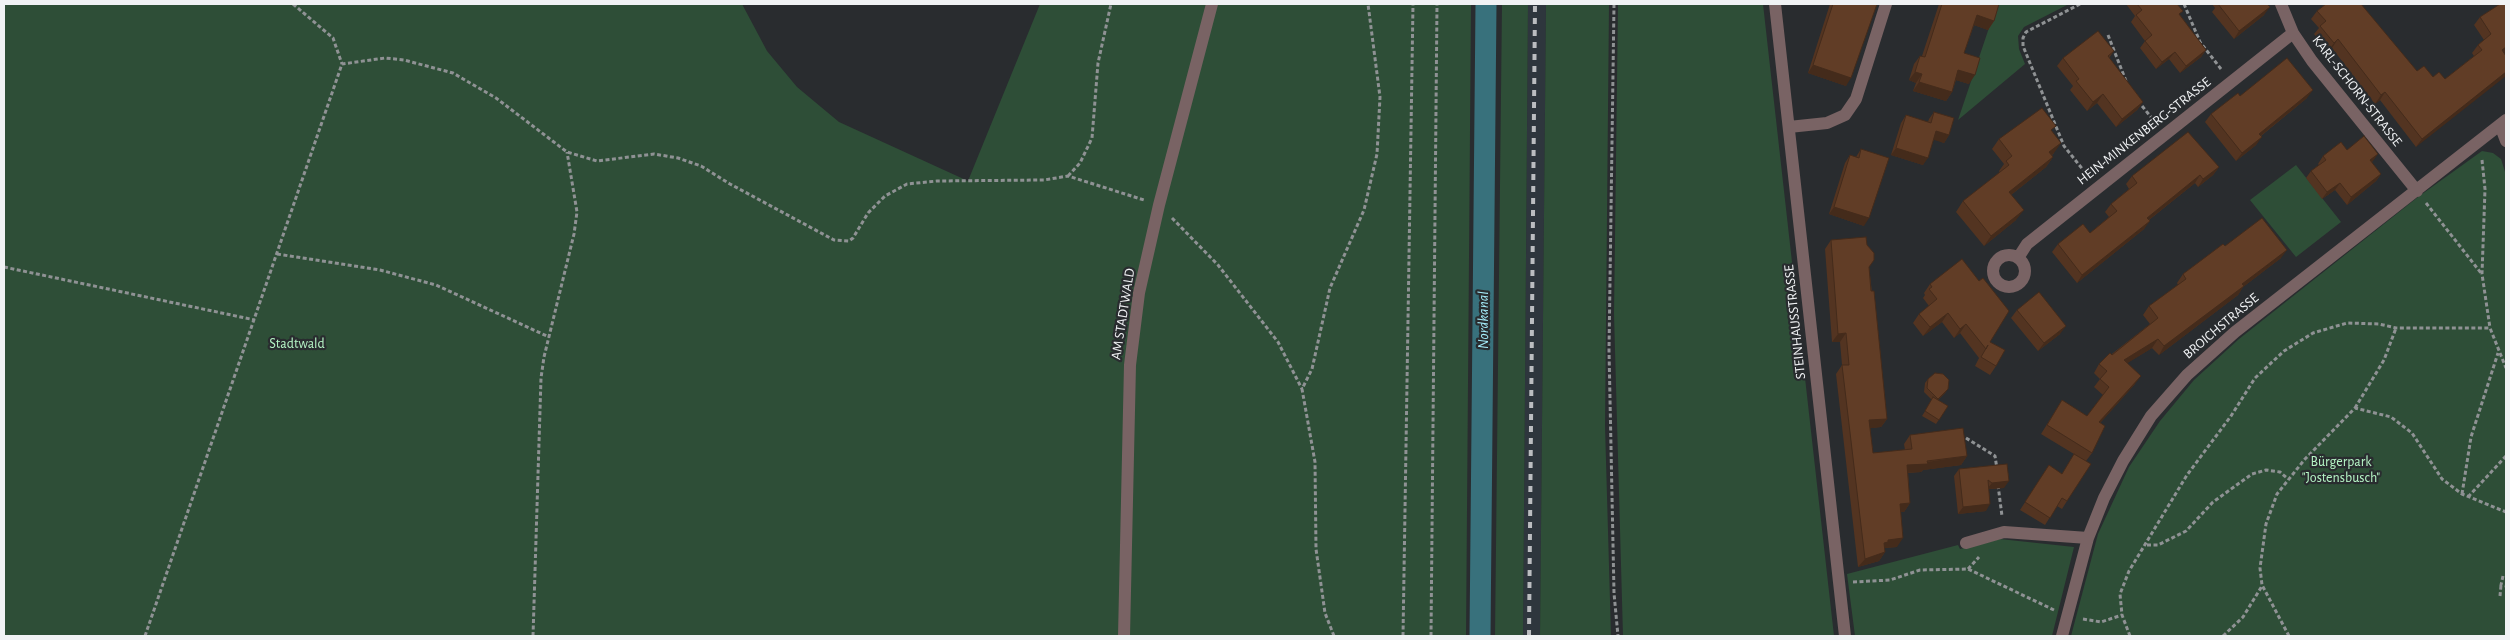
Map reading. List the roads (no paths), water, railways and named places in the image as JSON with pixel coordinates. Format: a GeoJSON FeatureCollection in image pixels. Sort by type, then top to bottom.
{"type":"FeatureCollection","features":[{"type":"Feature","properties":{"kind":"street","name":"AM STADTWALD"},"geometry":{"type":"LineString","coordinates":[[1124,636],[1130,365],[1139,293],[1159,205],[1212,4]]}},
{"type":"Feature","properties":{"kind":"street","name":"STEINHAUSSTRASSE"},"geometry":{"type":"LineString","coordinates":[[1775,4],[1845,636]]}},
{"type":"Feature","properties":{"kind":"street"},"geometry":{"type":"LineString","coordinates":[[1789,126],[1827,123],[1845,115],[1856,99],[1886,4]]}},
{"type":"Feature","properties":{"kind":"street","name":"KARL-SCHORN-STRASSE"},"geometry":{"type":"LineString","coordinates":[[2281,4],[2293,33],[2312,61],[2417,191]]}},
{"type":"Feature","properties":{"kind":"street","name":"HEIN-MINKENBERG-STRASSE"},"geometry":{"type":"LineString","coordinates":[[2018,258],[2027,244],[2293,33]]}},
{"type":"Feature","properties":{"kind":"street"},"geometry":{"type":"LineString","coordinates":[[2503,122],[2506,141]]}},
{"type":"Feature","properties":{"kind":"street","name":"BROICHSTRASSE"},"geometry":{"type":"LineString","coordinates":[[2062,636],[2088,538],[2104,498],[2123,461],[2151,416],[2187,375],[2235,332],[2503,122]]}},
{"type":"Feature","properties":{"kind":"street"},"geometry":{"type":"LineString","coordinates":[[1966,543],[2004,532],[2088,538]]}},
{"type":"Feature","properties":{"kind":"waterway","name":"Nordkanal"},"geometry":{"type":"LineString","coordinates":[[1480,636],[1486,4]]}},
{"type":"Feature","properties":{"kind":"railway"},"geometry":{"type":"LineString","coordinates":[[1529,636],[1535,4]]}},
{"type":"Feature","properties":{"kind":"park label","name":"Stadtwald"},"geometry":{"type":"Point","coordinates":[297,344]}},
{"type":"Feature","properties":{"kind":"park label","name":"Bürgerpark \"Jostensbusch\""},"geometry":{"type":"Point","coordinates":[2341,470]}}]}
